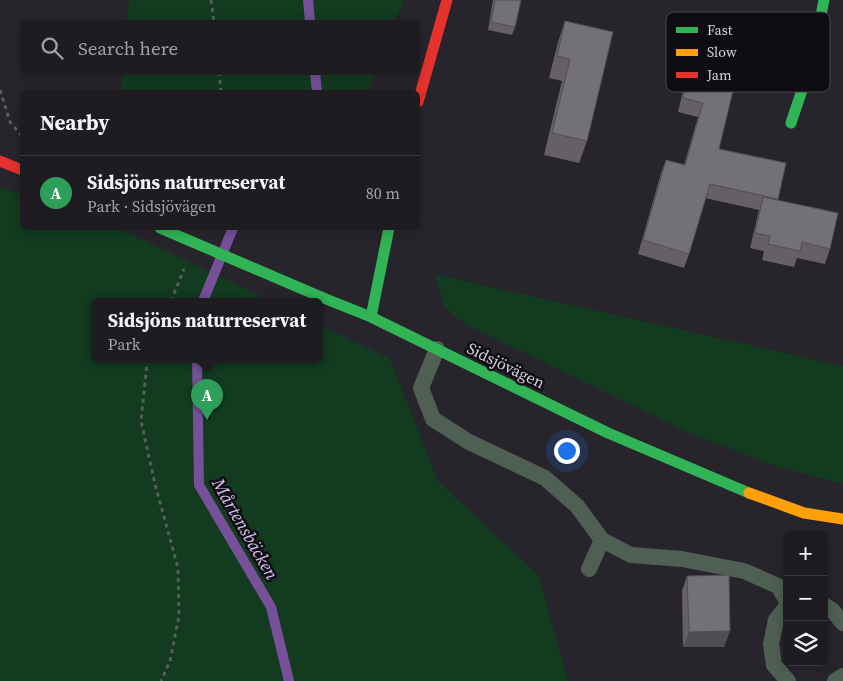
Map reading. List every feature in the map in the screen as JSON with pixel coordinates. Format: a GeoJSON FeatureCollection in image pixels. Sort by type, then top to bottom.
{"type":"FeatureCollection","features":[{"type":"Feature","properties":{"kind":"main road"},"geometry":{"type":"LineString","coordinates":[[420,95],[447,0]]}},
{"type":"Feature","properties":{"kind":"main road"},"geometry":{"type":"LineString","coordinates":[[791,123],[801,92]]}},
{"type":"Feature","properties":{"kind":"main road"},"geometry":{"type":"LineString","coordinates":[[0,161],[20,169]]}},
{"type":"Feature","properties":{"kind":"main road","name":"Sidsjövägen"},"geometry":{"type":"LineString","coordinates":[[165,230],[371,317],[608,433],[738,489],[804,513],[843,519]]}},
{"type":"Feature","properties":{"kind":"main road"},"geometry":{"type":"LineString","coordinates":[[371,317],[389,230]]}},
{"type":"Feature","properties":{"kind":"lane"},"geometry":{"type":"LineString","coordinates":[[437,349],[421,388],[432,419],[469,442],[545,478],[577,506],[602,540],[631,555],[682,559],[744,571],[778,586],[783,594]]}},
{"type":"Feature","properties":{"kind":"lane"},"geometry":{"type":"LineString","coordinates":[[589,569],[602,540]]}},
{"type":"Feature","properties":{"kind":"lane"},"geometry":{"type":"LineString","coordinates":[[828,608],[843,623]]}},
{"type":"Feature","properties":{"kind":"lane"},"geometry":{"type":"LineString","coordinates":[[783,611],[776,620],[771,644],[774,665],[788,681]]}},
{"type":"Feature","properties":{"kind":"path"},"geometry":{"type":"LineString","coordinates":[[211,0],[214,20]]}},
{"type":"Feature","properties":{"kind":"path"},"geometry":{"type":"LineString","coordinates":[[219,75],[221,90]]}},
{"type":"Feature","properties":{"kind":"path"},"geometry":{"type":"LineString","coordinates":[[0,90],[10,122],[20,134]]}},
{"type":"Feature","properties":{"kind":"path"},"geometry":{"type":"LineString","coordinates":[[147,363],[141,420],[155,484],[178,568],[179,616],[170,661],[161,681]]}},
{"type":"Feature","properties":{"kind":"green space"},"geometry":{"type":"Polygon","coordinates":[[[129,0],[404,0],[396,20],[127,20],[129,0]]]}},
{"type":"Feature","properties":{"kind":"green space"},"geometry":{"type":"Polygon","coordinates":[[[122,75],[375,75],[369,90],[120,90],[122,75]]]}},
{"type":"Feature","properties":{"kind":"green space"},"geometry":{"type":"Polygon","coordinates":[[[0,187],[20,194],[20,230],[120,230],[265,298],[91,298],[91,363],[323,363],[323,326],[390,359],[438,481],[539,576],[568,681],[0,681],[0,187]]]}},
{"type":"Feature","properties":{"kind":"green space"},"geometry":{"type":"Polygon","coordinates":[[[434,274],[843,366],[843,484],[775,466],[687,432],[465,324],[445,308],[434,274]]]}},
{"type":"Feature","properties":{"kind":"building"},"geometry":{"type":"Polygon","coordinates":[[[495,0],[521,0],[515,27],[491,22],[495,0]]]}},
{"type":"Feature","properties":{"kind":"building"},"geometry":{"type":"Polygon","coordinates":[[[565,21],[613,32],[587,141],[552,133],[570,59],[557,56],[565,21]]]}},
{"type":"Feature","properties":{"kind":"building"},"geometry":{"type":"Polygon","coordinates":[[[684,92],[733,92],[719,149],[786,163],[778,199],[710,184],[689,254],[643,240],[666,160],[685,165],[703,103],[683,98],[684,92]]]}},
{"type":"Feature","properties":{"kind":"building"},"geometry":{"type":"Polygon","coordinates":[[[763,197],[838,213],[830,249],[802,242],[800,251],[768,244],[770,236],[755,233],[763,197]]]}},
{"type":"Feature","properties":{"kind":"building"},"geometry":{"type":"Polygon","coordinates":[[[729,575],[730,631],[689,632],[687,576],[729,575]]]}},
{"type":"Feature","properties":{"kind":"waterway","name":"Mårtensbäcken"},"geometry":{"type":"LineString","coordinates":[[308,0],[310,20]]}},
{"type":"Feature","properties":{"kind":"waterway","name":"Mårtensbäcken"},"geometry":{"type":"LineString","coordinates":[[315,75],[317,90]]}},
{"type":"Feature","properties":{"kind":"waterway","name":"Mårtensbäcken"},"geometry":{"type":"LineString","coordinates":[[204,298],[232,230]]}},
{"type":"Feature","properties":{"kind":"waterway","name":"Mårtensbäcken"},"geometry":{"type":"LineString","coordinates":[[197,363],[199,485],[271,607],[289,681]]}},
{"type":"Feature","properties":{"kind":"traffic: fast"},"geometry":{"type":"LineString","coordinates":[[822,12],[824,0]]}},
{"type":"Feature","properties":{"kind":"traffic: fast"},"geometry":{"type":"LineString","coordinates":[[791,123],[801,92]]}},
{"type":"Feature","properties":{"kind":"traffic: fast"},"geometry":{"type":"LineString","coordinates":[[165,230],[321,297]]}},
{"type":"Feature","properties":{"kind":"traffic: fast"},"geometry":{"type":"LineString","coordinates":[[371,317],[389,230]]}},
{"type":"Feature","properties":{"kind":"traffic: fast"},"geometry":{"type":"LineString","coordinates":[[321,297],[371,317],[608,433],[749,493]]}},
{"type":"Feature","properties":{"kind":"traffic: slow"},"geometry":{"type":"LineString","coordinates":[[749,493],[804,513],[843,519]]}},
{"type":"Feature","properties":{"kind":"traffic: jam"},"geometry":{"type":"LineString","coordinates":[[420,95],[447,0]]}},
{"type":"Feature","properties":{"kind":"traffic: jam"},"geometry":{"type":"LineString","coordinates":[[0,161],[20,169]]}},
{"type":"Feature","properties":{"kind":"place","name":"Sidsjöns naturreservat"},"geometry":{"type":"Point","coordinates":[207,420]}}]}
